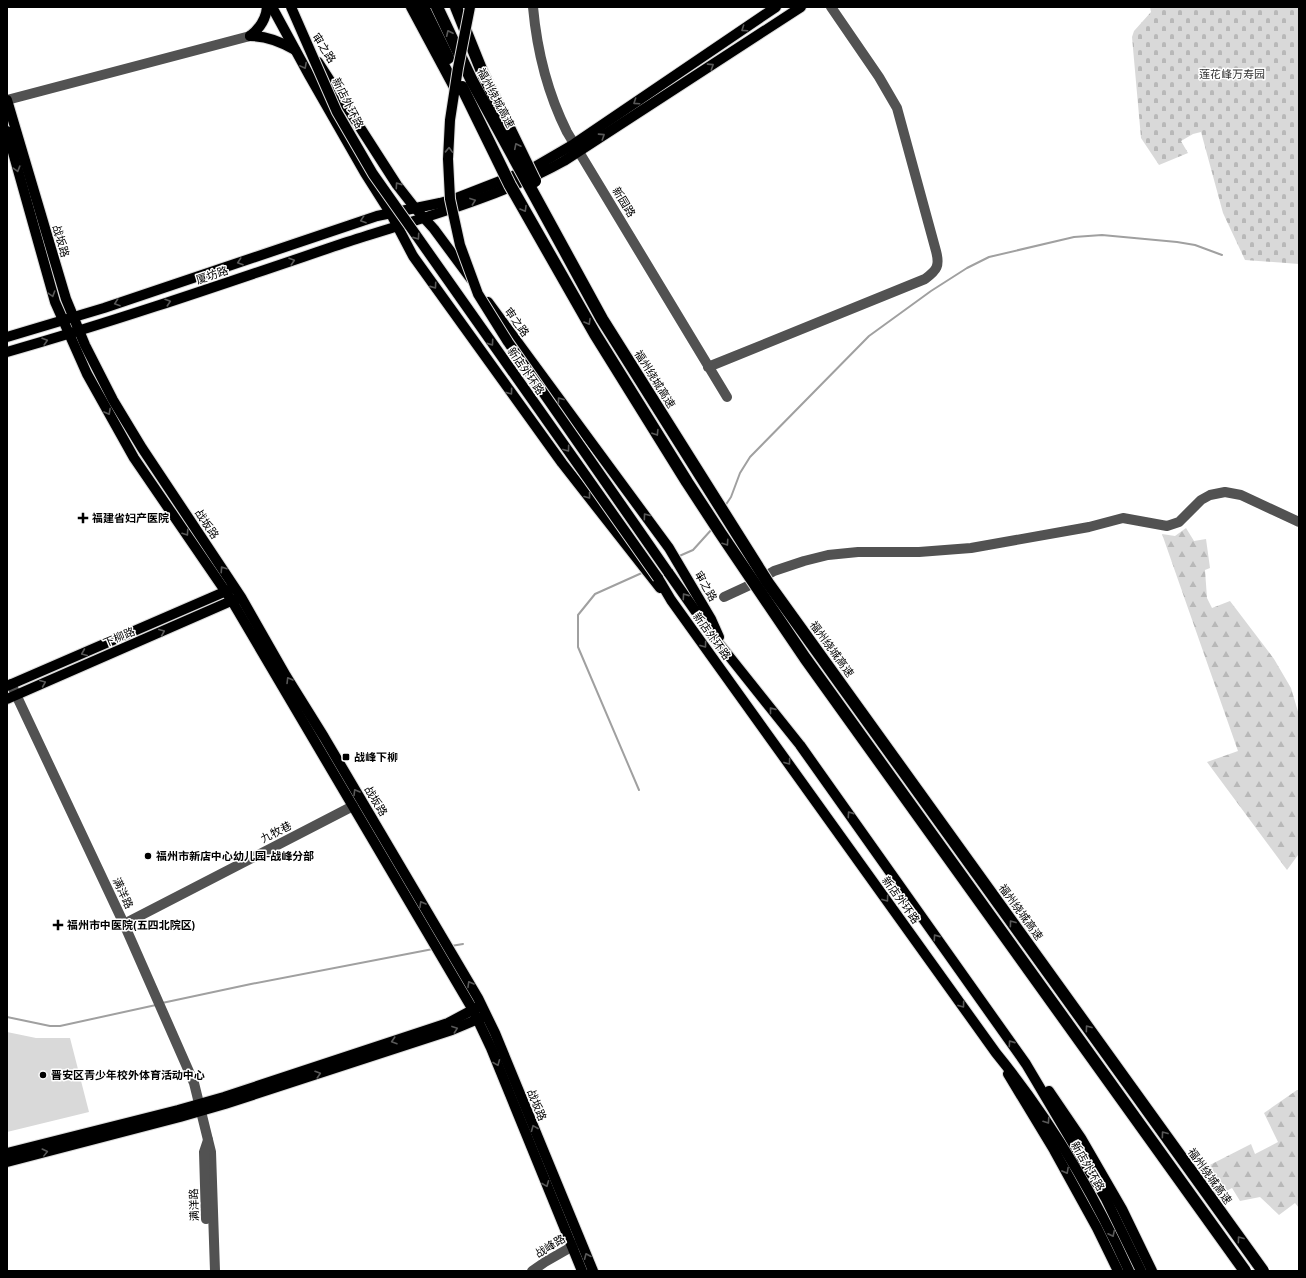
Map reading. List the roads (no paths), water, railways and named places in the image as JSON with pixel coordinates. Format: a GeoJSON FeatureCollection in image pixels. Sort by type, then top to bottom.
{"type":"FeatureCollection","features":[{"type":"Feature","properties":{"kind":"highway"},"geometry":{"type":"LineString","coordinates":[[408,7],[463,86]]}},
{"type":"Feature","properties":{"kind":"highway"},"geometry":{"type":"LineString","coordinates":[[412,7],[426,34]]}},
{"type":"Feature","properties":{"kind":"highway","name":"福州绕城高速"},"geometry":{"type":"LineString","coordinates":[[423,7],[463,86],[510,185],[595,334],[687,482],[764,599],[1245,1271]]}},
{"type":"Feature","properties":{"kind":"highway","name":"福州绕城高速"},"geometry":{"type":"LineString","coordinates":[[437,7],[463,86],[602,319],[768,583],[1263,1271]]}},
{"type":"Feature","properties":{"kind":"highway"},"geometry":{"type":"LineString","coordinates":[[456,7],[483,74],[602,319]]}},
{"type":"Feature","properties":{"kind":"main road"},"geometry":{"type":"LineString","coordinates":[[250,36],[264,21],[267,7]]}},
{"type":"Feature","properties":{"kind":"main road"},"geometry":{"type":"LineString","coordinates":[[272,7],[296,52],[398,225],[413,256],[562,463],[640,563],[656,579]]}},
{"type":"Feature","properties":{"kind":"main road","name":"审之路"},"geometry":{"type":"LineString","coordinates":[[286,7],[301,35],[397,185],[423,218],[434,229],[669,548],[711,619],[727,652]]}},
{"type":"Feature","properties":{"kind":"main road","name":"新店外环路"},"geometry":{"type":"LineString","coordinates":[[291,7],[337,112],[373,174],[656,579],[996,1053],[1020,1082],[1064,1148],[1106,1222],[1129,1271]]}},
{"type":"Feature","properties":{"kind":"main road","name":"新店外环路"},"geometry":{"type":"LineString","coordinates":[[470,7],[450,120],[450,199],[460,244],[478,294],[508,342],[713,636],[800,745],[1026,1064],[1106,1199],[1141,1271]]}},
{"type":"Feature","properties":{"kind":"main road"},"geometry":{"type":"LineString","coordinates":[[576,147],[776,7]]}},
{"type":"Feature","properties":{"kind":"main road"},"geometry":{"type":"LineString","coordinates":[[576,147],[801,7]]}},
{"type":"Feature","properties":{"kind":"main road"},"geometry":{"type":"LineString","coordinates":[[250,36],[261,36],[281,42],[296,52]]}},
{"type":"Feature","properties":{"kind":"main road","name":"战坂路"},"geometry":{"type":"LineString","coordinates":[[7,100],[61,286],[79,331],[109,393],[236,599],[353,806],[431,939],[477,1007]]}},
{"type":"Feature","properties":{"kind":"main road","name":"战坂路"},"geometry":{"type":"LineString","coordinates":[[7,131],[51,289],[62,320],[87,374],[128,447],[230,589]]}},
{"type":"Feature","properties":{"kind":"main road","name":"厦坊路"},"geometry":{"type":"LineString","coordinates":[[7,337],[73,317],[377,216],[391,214],[454,198],[512,177],[576,147]]}},
{"type":"Feature","properties":{"kind":"main road","name":"厦坊路"},"geometry":{"type":"LineString","coordinates":[[7,352],[79,331],[463,204],[536,176],[576,147]]}},
{"type":"Feature","properties":{"kind":"main road","name":"下柳路"},"geometry":{"type":"LineString","coordinates":[[9,685],[230,589]]}},
{"type":"Feature","properties":{"kind":"main road","name":"战坂路"},"geometry":{"type":"LineString","coordinates":[[236,599],[324,737],[450,952],[482,1017],[491,1048],[576,1244],[593,1271]]}},
{"type":"Feature","properties":{"kind":"main road","name":"下柳路"},"geometry":{"type":"LineString","coordinates":[[11,697],[236,599]]}},
{"type":"Feature","properties":{"kind":"main road"},"geometry":{"type":"LineString","coordinates":[[7,1153],[200,1108],[448,1023],[477,1007]]}},
{"type":"Feature","properties":{"kind":"main road"},"geometry":{"type":"LineString","coordinates":[[7,1162],[200,1108],[444,1033],[482,1017]]}},
{"type":"Feature","properties":{"kind":"main road"},"geometry":{"type":"LineString","coordinates":[[996,1053],[1012,1083],[1078,1193],[1118,1271]]}},
{"type":"Feature","properties":{"kind":"main road"},"geometry":{"type":"LineString","coordinates":[[1026,1064],[1046,1087],[1081,1138],[1122,1209],[1152,1271]]}},
{"type":"Feature","properties":{"kind":"main road","name":"战坂路"},"geometry":{"type":"LineString","coordinates":[[576,1244],[582,1271]]}},
{"type":"Feature","properties":{"kind":"street","name":"新园路"},"geometry":{"type":"LineString","coordinates":[[533,7],[539,52],[547,85],[561,121],[727,397]]}},
{"type":"Feature","properties":{"kind":"street"},"geometry":{"type":"LineString","coordinates":[[708,367],[925,279],[936,270],[938,264],[936,251],[898,108],[831,7]]}},
{"type":"Feature","properties":{"kind":"street"},"geometry":{"type":"LineString","coordinates":[[7,100],[250,36]]}},
{"type":"Feature","properties":{"kind":"street"},"geometry":{"type":"LineString","coordinates":[[724,597],[750,586],[774,571],[828,555],[858,552],[919,552],[966,548],[1082,528],[1123,518],[1163,526],[1171,526],[1179,522],[1210,494],[1217,493],[1230,492],[1241,495],[1299,522]]}},
{"type":"Feature","properties":{"kind":"street","name":"满洋路"},"geometry":{"type":"LineString","coordinates":[[9,685],[11,697],[124,924],[194,1084],[211,1152],[215,1271]]}},
{"type":"Feature","properties":{"kind":"street","name":"九牧巷"},"geometry":{"type":"LineString","coordinates":[[124,924],[353,806]]}},
{"type":"Feature","properties":{"kind":"street","name":"满洋路"},"geometry":{"type":"LineString","coordinates":[[208,1140],[204,1152],[208,1271]]}},
{"type":"Feature","properties":{"kind":"street","name":"战峰路"},"geometry":{"type":"LineString","coordinates":[[532,1271],[576,1244]]}},
{"type":"Feature","properties":{"kind":"waterway"},"geometry":{"type":"LineString","coordinates":[[725,506],[731,497],[740,473],[750,457],[869,336],[931,291],[967,268],[989,257],[1074,237],[1102,235],[1177,242],[1195,245],[1222,255]]}},
{"type":"Feature","properties":{"kind":"waterway"},"geometry":{"type":"LineString","coordinates":[[677,557],[693,550],[712,529]]}},
{"type":"Feature","properties":{"kind":"waterway"},"geometry":{"type":"LineString","coordinates":[[639,790],[578,647],[578,615],[595,594],[644,572]]}},
{"type":"Feature","properties":{"kind":"waterway"},"geometry":{"type":"LineString","coordinates":[[451,946],[463,944]]}},
{"type":"Feature","properties":{"kind":"waterway"},"geometry":{"type":"LineString","coordinates":[[162,1003],[251,984],[433,949]]}},
{"type":"Feature","properties":{"kind":"waterway"},"geometry":{"type":"LineString","coordinates":[[7,1017],[50,1026],[60,1026],[156,1005]]}},
{"type":"Feature","properties":{"kind":"place","name":"福建省妇产医院"},"geometry":{"type":"Point","coordinates":[83,518]}},
{"type":"Feature","properties":{"kind":"place","name":"战峰下柳"},"geometry":{"type":"Point","coordinates":[346,757]}},
{"type":"Feature","properties":{"kind":"place","name":"福州市新店中心幼儿园-战峰分部"},"geometry":{"type":"Point","coordinates":[148,856]}},
{"type":"Feature","properties":{"kind":"place","name":"福州市中医院(五四北院区)"},"geometry":{"type":"Point","coordinates":[58,925]}},
{"type":"Feature","properties":{"kind":"place","name":"晋安区青少年校外体育活动中心"},"geometry":{"type":"Point","coordinates":[43,1075]}},
{"type":"Feature","properties":{"kind":"park label","name":"莲花峰万寿园"},"geometry":{"type":"Point","coordinates":[1232,74]}}]}
